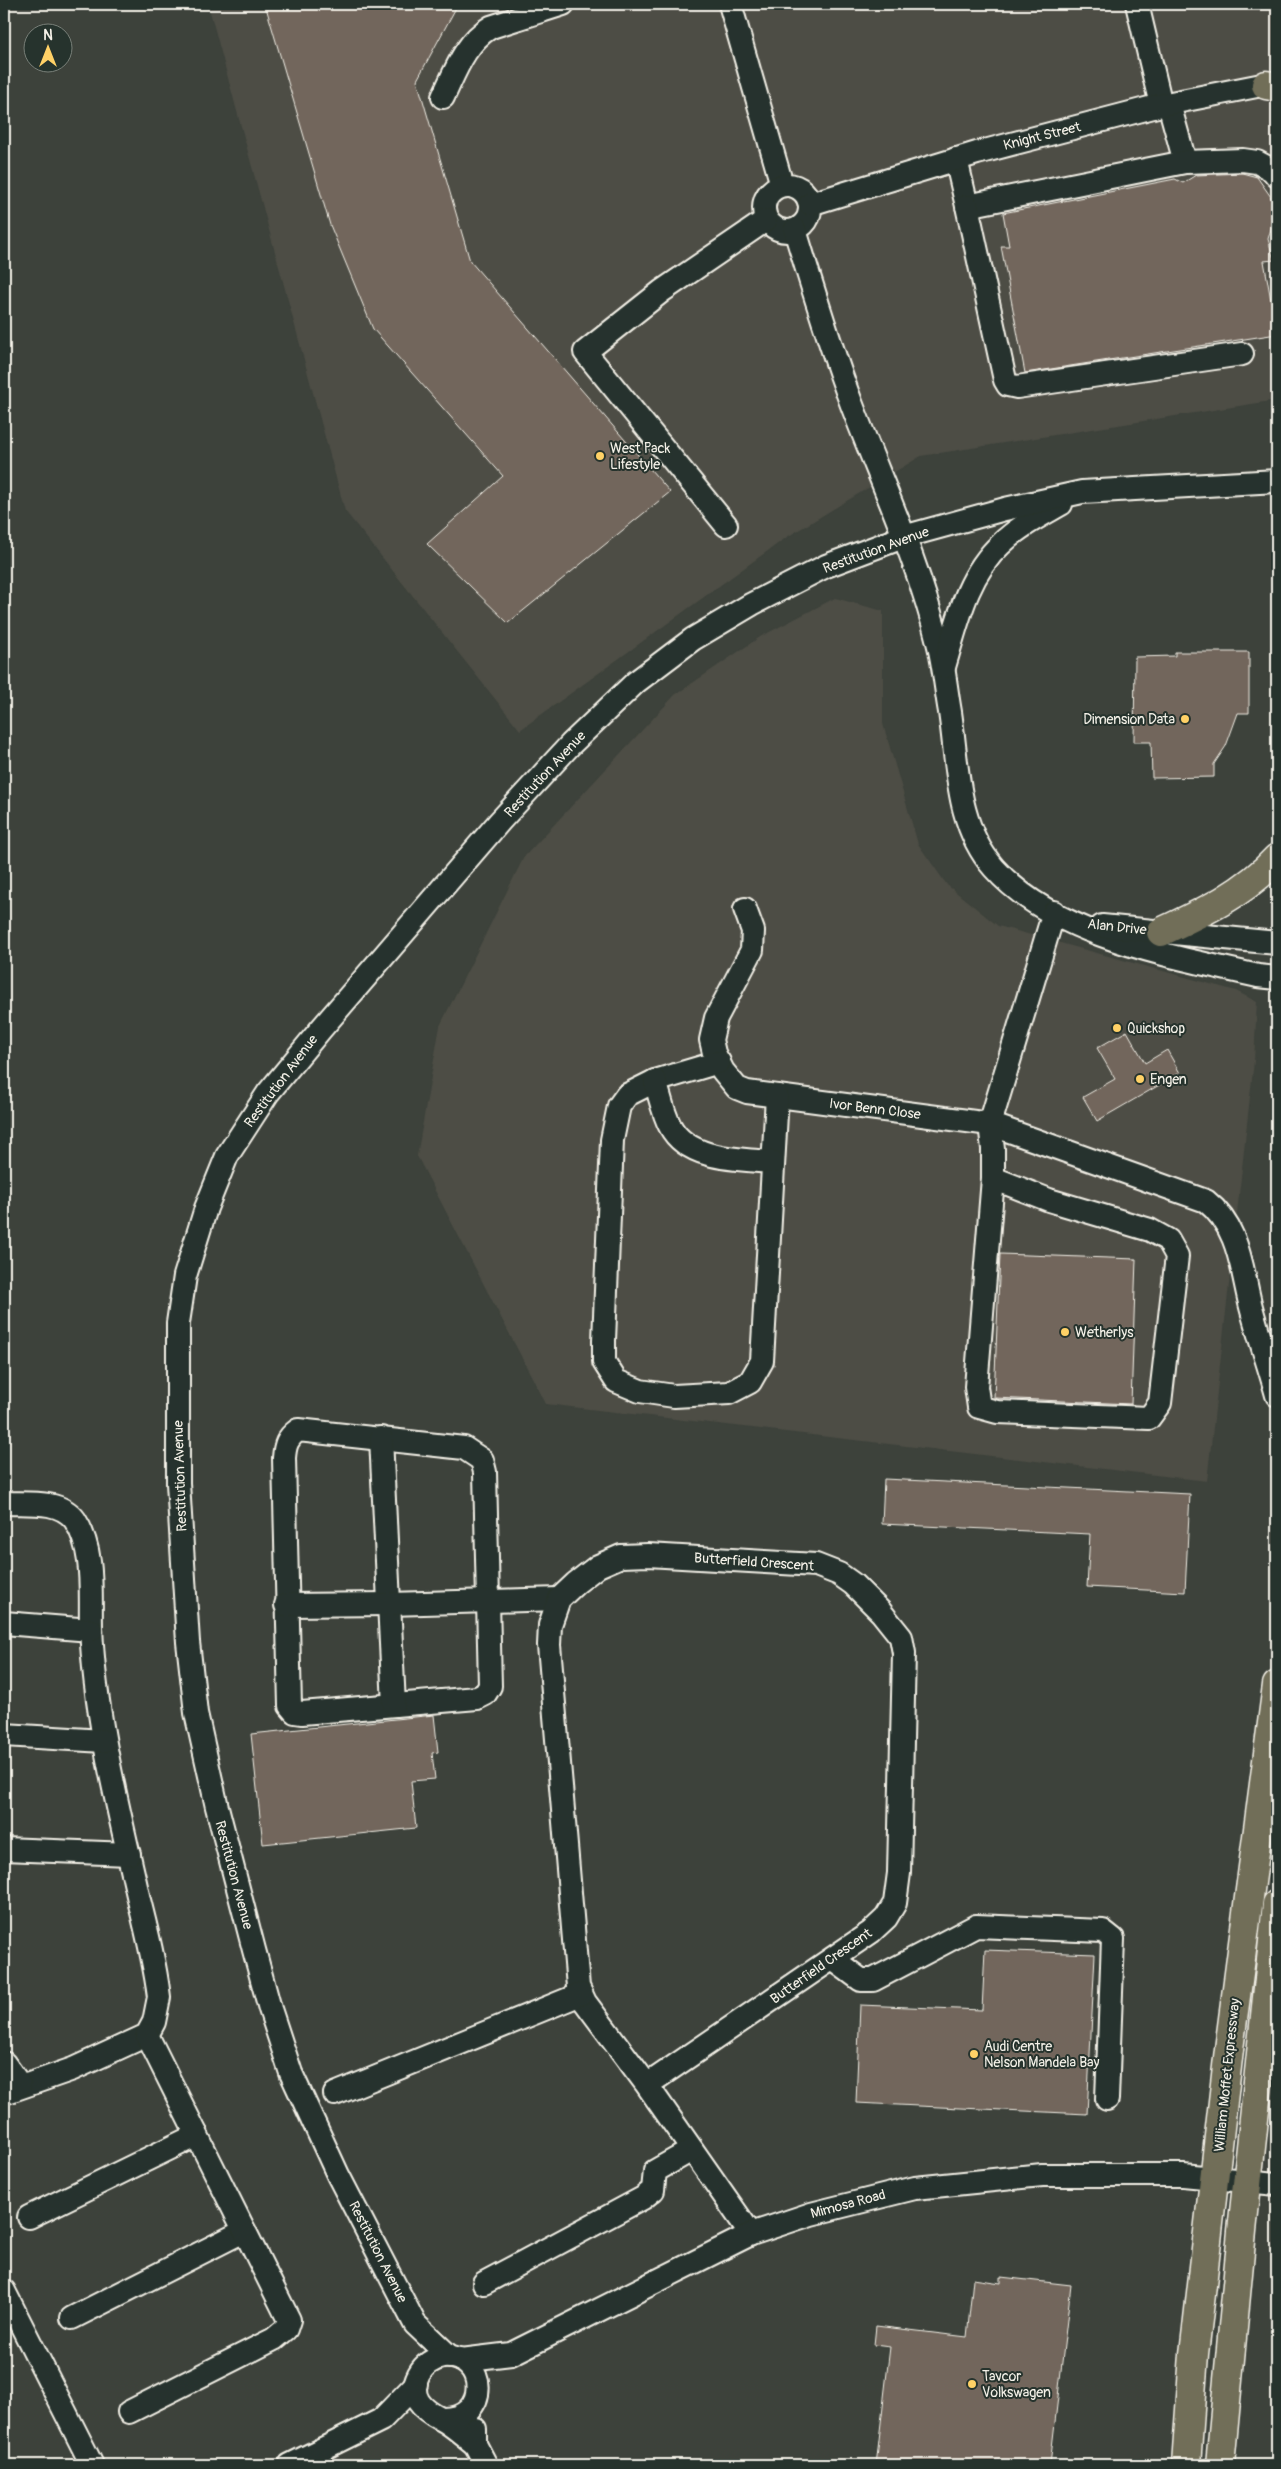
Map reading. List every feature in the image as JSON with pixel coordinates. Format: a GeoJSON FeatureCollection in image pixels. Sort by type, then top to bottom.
{"type":"FeatureCollection","features":[{"type":"Feature","properties":{"kind":"main road"},"geometry":{"type":"LineString","coordinates":[[1161,932],[1233,896],[1256,879],[1277,858]]}},
{"type":"Feature","properties":{"kind":"main road","name":"William Moffet Expressway"},"geometry":{"type":"LineString","coordinates":[[1186,2465],[1194,2354],[1238,1979],[1277,1686]]}},
{"type":"Feature","properties":{"kind":"main road"},"geometry":{"type":"LineString","coordinates":[[1220,2465],[1247,2180],[1277,1904]]}},
{"type":"Feature","properties":{"kind":"street"},"geometry":{"type":"LineString","coordinates":[[443,97],[466,51],[482,33],[491,27],[563,4]]}},
{"type":"Feature","properties":{"kind":"street"},"geometry":{"type":"LineString","coordinates":[[730,4],[782,185]]}},
{"type":"Feature","properties":{"kind":"street"},"geometry":{"type":"LineString","coordinates":[[1137,4],[1165,105],[1185,162]]}},
{"type":"Feature","properties":{"kind":"street","name":"Knight Street"},"geometry":{"type":"LineString","coordinates":[[810,204],[956,159],[1165,105],[1273,85]]}},
{"type":"Feature","properties":{"kind":"street"},"geometry":{"type":"LineString","coordinates":[[956,159],[1005,380],[1008,385],[1017,387],[1242,354]]}},
{"type":"Feature","properties":{"kind":"street"},"geometry":{"type":"LineString","coordinates":[[967,206],[1185,162],[1242,160],[1257,162],[1272,170],[1277,176]]}},
{"type":"Feature","properties":{"kind":"street"},"geometry":{"type":"LineString","coordinates":[[782,185],[795,186],[802,190],[810,204],[807,220],[795,230],[778,230],[766,220],[763,212],[766,196],[772,190],[782,185]]}},
{"type":"Feature","properties":{"kind":"street"},"geometry":{"type":"LineString","coordinates":[[726,525],[585,352],[662,291],[766,220]]}},
{"type":"Feature","properties":{"kind":"street"},"geometry":{"type":"LineString","coordinates":[[795,230],[834,356],[917,573],[939,646],[958,784],[968,825],[982,852],[1006,880],[1022,894],[1076,923]]}},
{"type":"Feature","properties":{"kind":"street","name":"Restitution Avenue"},"geometry":{"type":"LineString","coordinates":[[455,2359],[415,2324],[338,2175],[291,2073],[270,2009],[217,1807],[194,1696],[188,1642],[178,1483],[178,1323],[185,1276],[206,1208],[227,1156],[268,1093],[500,821],[571,744],[636,682],[693,639],[752,604],[826,566],[903,537],[1005,509],[1082,492],[1277,481]]}},
{"type":"Feature","properties":{"kind":"street"},"geometry":{"type":"LineString","coordinates":[[943,670],[968,592],[983,564],[1000,544],[1026,524],[1082,492]]}},
{"type":"Feature","properties":{"kind":"street","name":"Ivor Benn Close"},"geometry":{"type":"LineString","coordinates":[[745,909],[752,921],[754,942],[712,1031],[711,1040],[719,1062],[730,1081],[738,1088],[747,1092],[990,1124],[1206,1201],[1225,1220],[1239,1252],[1251,1307],[1277,1395]]}},
{"type":"Feature","properties":{"kind":"street"},"geometry":{"type":"LineString","coordinates":[[993,1178],[1049,1200],[1150,1230],[1168,1240],[1177,1256],[1160,1403],[1149,1418],[996,1412],[980,1407],[976,1387],[993,1178],[994,1149],[990,1124],[1054,912]]}},
{"type":"Feature","properties":{"kind":"street","name":"Alan Drive"},"geometry":{"type":"LineString","coordinates":[[1076,923],[1277,943]]}},
{"type":"Feature","properties":{"kind":"street","name":"Alan Drive"},"geometry":{"type":"LineString","coordinates":[[1076,923],[1137,948],[1258,976],[1277,978]]}},
{"type":"Feature","properties":{"kind":"street"},"geometry":{"type":"LineString","coordinates":[[719,1062],[656,1081],[627,1095],[619,1106],[612,1140],[604,1342],[604,1362],[616,1381],[640,1391],[674,1396],[729,1393],[750,1382],[762,1361],[777,1096]]}},
{"type":"Feature","properties":{"kind":"street"},"geometry":{"type":"LineString","coordinates":[[656,1081],[671,1128],[687,1144],[709,1155],[774,1162]]}},
{"type":"Feature","properties":{"kind":"street"},"geometry":{"type":"LineString","coordinates":[[298,1430],[309,1430],[464,1448],[482,1460],[485,1472],[487,1600],[490,1686],[485,1694],[478,1698],[302,1714],[295,1712],[290,1706],[286,1605],[284,1458],[285,1447],[290,1436],[298,1430]]}},
{"type":"Feature","properties":{"kind":"street"},"geometry":{"type":"LineString","coordinates":[[382,1438],[394,1705]]}},
{"type":"Feature","properties":{"kind":"street"},"geometry":{"type":"LineString","coordinates":[[4,1503],[48,1505],[62,1509],[74,1518],[83,1535],[90,1568],[91,1630],[104,1741],[159,1997],[154,2022],[147,2035],[73,2069],[12,2089],[4,2063]]}},
{"type":"Feature","properties":{"kind":"street","name":"Butterfield Crescent"},"geometry":{"type":"LineString","coordinates":[[559,1599],[598,1566],[621,1556],[648,1555],[816,1565],[839,1574],[853,1584],[881,1612],[901,1637],[904,1653],[899,1887],[895,1903],[886,1918],[834,1960],[647,2086]]}},
{"type":"Feature","properties":{"kind":"street"},"geometry":{"type":"LineString","coordinates":[[286,1605],[559,1599],[550,1625],[549,1645],[578,1987],[581,1994],[751,2234]]}},
{"type":"Feature","properties":{"kind":"street"},"geometry":{"type":"LineString","coordinates":[[4,1623],[91,1630]]}},
{"type":"Feature","properties":{"kind":"street"},"geometry":{"type":"LineString","coordinates":[[4,1735],[104,1741]]}},
{"type":"Feature","properties":{"kind":"street"},"geometry":{"type":"LineString","coordinates":[[4,1849],[129,1854]]}},
{"type":"Feature","properties":{"kind":"street"},"geometry":{"type":"LineString","coordinates":[[834,1960],[861,1980],[873,1980],[976,1926],[1103,1931],[1113,1939],[1107,2099]]}},
{"type":"Feature","properties":{"kind":"street"},"geometry":{"type":"LineString","coordinates":[[335,2094],[581,1994]]}},
{"type":"Feature","properties":{"kind":"street"},"geometry":{"type":"LineString","coordinates":[[129,2412],[274,2339],[286,2329],[288,2320],[147,2035]]}},
{"type":"Feature","properties":{"kind":"street"},"geometry":{"type":"LineString","coordinates":[[30,2217],[197,2135]]}},
{"type":"Feature","properties":{"kind":"street"},"geometry":{"type":"LineString","coordinates":[[484,2283],[643,2198],[653,2190],[655,2171],[692,2150]]}},
{"type":"Feature","properties":{"kind":"street","name":"Mimosa Road"},"geometry":{"type":"LineString","coordinates":[[455,2359],[511,2354],[751,2234],[820,2211],[914,2188],[1042,2175],[1215,2177],[1277,2184]]}},
{"type":"Feature","properties":{"kind":"street"},"geometry":{"type":"LineString","coordinates":[[72,2318],[244,2231]]}},
{"type":"Feature","properties":{"kind":"street"},"geometry":{"type":"LineString","coordinates":[[4,2291],[92,2465]]}},
{"type":"Feature","properties":{"kind":"street","name":"Restitution Avenue"},"geometry":{"type":"LineString","coordinates":[[415,2324],[417,2378]]}},
{"type":"Feature","properties":{"kind":"street","name":"Mimosa Road"},"geometry":{"type":"LineString","coordinates":[[476,2398],[511,2354]]}},
{"type":"Feature","properties":{"kind":"street"},"geometry":{"type":"LineString","coordinates":[[290,2465],[381,2420],[432,2360],[455,2359],[473,2370],[478,2386],[475,2444]]}},
{"type":"Feature","properties":{"kind":"street"},"geometry":{"type":"LineString","coordinates":[[417,2378],[419,2402],[436,2417],[475,2444],[486,2465]]}},
{"type":"Feature","properties":{"kind":"street"},"geometry":{"type":"LineString","coordinates":[[381,2420],[460,2416],[476,2398]]}},
{"type":"Feature","properties":{"kind":"shaded area"},"geometry":{"type":"Polygon","coordinates":[[[208,4],[1277,4],[1277,400],[921,456],[787,537],[520,730],[345,511],[208,4]]]}},
{"type":"Feature","properties":{"kind":"shaded area"},"geometry":{"type":"Polygon","coordinates":[[[835,598],[883,611],[883,724],[918,844],[947,885],[998,926],[1236,991],[1257,1002],[1254,1061],[1207,1481],[546,1404],[417,1156],[440,1026],[524,857],[675,695],[760,637],[835,598]]]}},
{"type":"Feature","properties":{"kind":"building"},"geometry":{"type":"Polygon","coordinates":[[[265,4],[458,4],[417,80],[470,261],[670,492],[508,623],[427,544],[503,476],[373,329],[330,225],[265,4]]]}},
{"type":"Feature","properties":{"kind":"building"},"geometry":{"type":"Polygon","coordinates":[[[1242,173],[1257,177],[1271,197],[1275,216],[1268,239],[1274,260],[1264,261],[1277,334],[1025,373],[1001,246],[1009,246],[1003,213],[1175,179],[1183,183],[1196,175],[1242,173]]]}},
{"type":"Feature","properties":{"kind":"building","name":"Dimension Data"},"geometry":{"type":"Polygon","coordinates":[[[1175,652],[1249,652],[1249,713],[1238,713],[1226,746],[1214,764],[1214,777],[1152,778],[1151,742],[1134,742],[1135,657],[1175,656],[1175,652]]]}},
{"type":"Feature","properties":{"kind":"building"},"geometry":{"type":"Polygon","coordinates":[[[1127,1031],[1145,1063],[1167,1050],[1180,1073],[1097,1121],[1083,1097],[1115,1079],[1097,1048],[1127,1031]]]}},
{"type":"Feature","properties":{"kind":"building","name":"Wetherlys"},"geometry":{"type":"Polygon","coordinates":[[[1000,1254],[1136,1259],[1131,1404],[994,1398],[1000,1254]]]}},
{"type":"Feature","properties":{"kind":"building"},"geometry":{"type":"Polygon","coordinates":[[[884,1479],[1190,1494],[1185,1592],[1087,1587],[1090,1534],[882,1524],[884,1479]]]}},
{"type":"Feature","properties":{"kind":"building"},"geometry":{"type":"Polygon","coordinates":[[[434,1715],[438,1752],[432,1753],[435,1779],[411,1781],[416,1828],[263,1844],[251,1734],[434,1715]]]}},
{"type":"Feature","properties":{"kind":"building","name":"Audi Centre Nelson Mandela Bay"},"geometry":{"type":"Polygon","coordinates":[[[985,1950],[1095,1954],[1087,2114],[856,2103],[860,2005],[982,2010],[985,1950]]]}},
{"type":"Feature","properties":{"kind":"building","name":"Tavcor Volkswagen"},"geometry":{"type":"Polygon","coordinates":[[[1001,2277],[1071,2285],[1050,2465],[876,2465],[890,2347],[874,2345],[876,2326],[967,2337],[973,2279],[1001,2283],[1001,2277]]]}},
{"type":"Feature","properties":{"kind":"place","name":"West Pack Lifestyle"},"geometry":{"type":"Point","coordinates":[600,456]}},
{"type":"Feature","properties":{"kind":"place","name":"Dimension Data"},"geometry":{"type":"Point","coordinates":[1185,719]}},
{"type":"Feature","properties":{"kind":"place","name":"Quickshop"},"geometry":{"type":"Point","coordinates":[1117,1028]}},
{"type":"Feature","properties":{"kind":"place","name":"Engen"},"geometry":{"type":"Point","coordinates":[1140,1079]}},
{"type":"Feature","properties":{"kind":"place","name":"Wetherlys"},"geometry":{"type":"Point","coordinates":[1065,1332]}},
{"type":"Feature","properties":{"kind":"place","name":"Audi Centre Nelson Mandela Bay"},"geometry":{"type":"Point","coordinates":[974,2054]}},
{"type":"Feature","properties":{"kind":"place","name":"Tavcor Volkswagen"},"geometry":{"type":"Point","coordinates":[972,2384]}}]}
